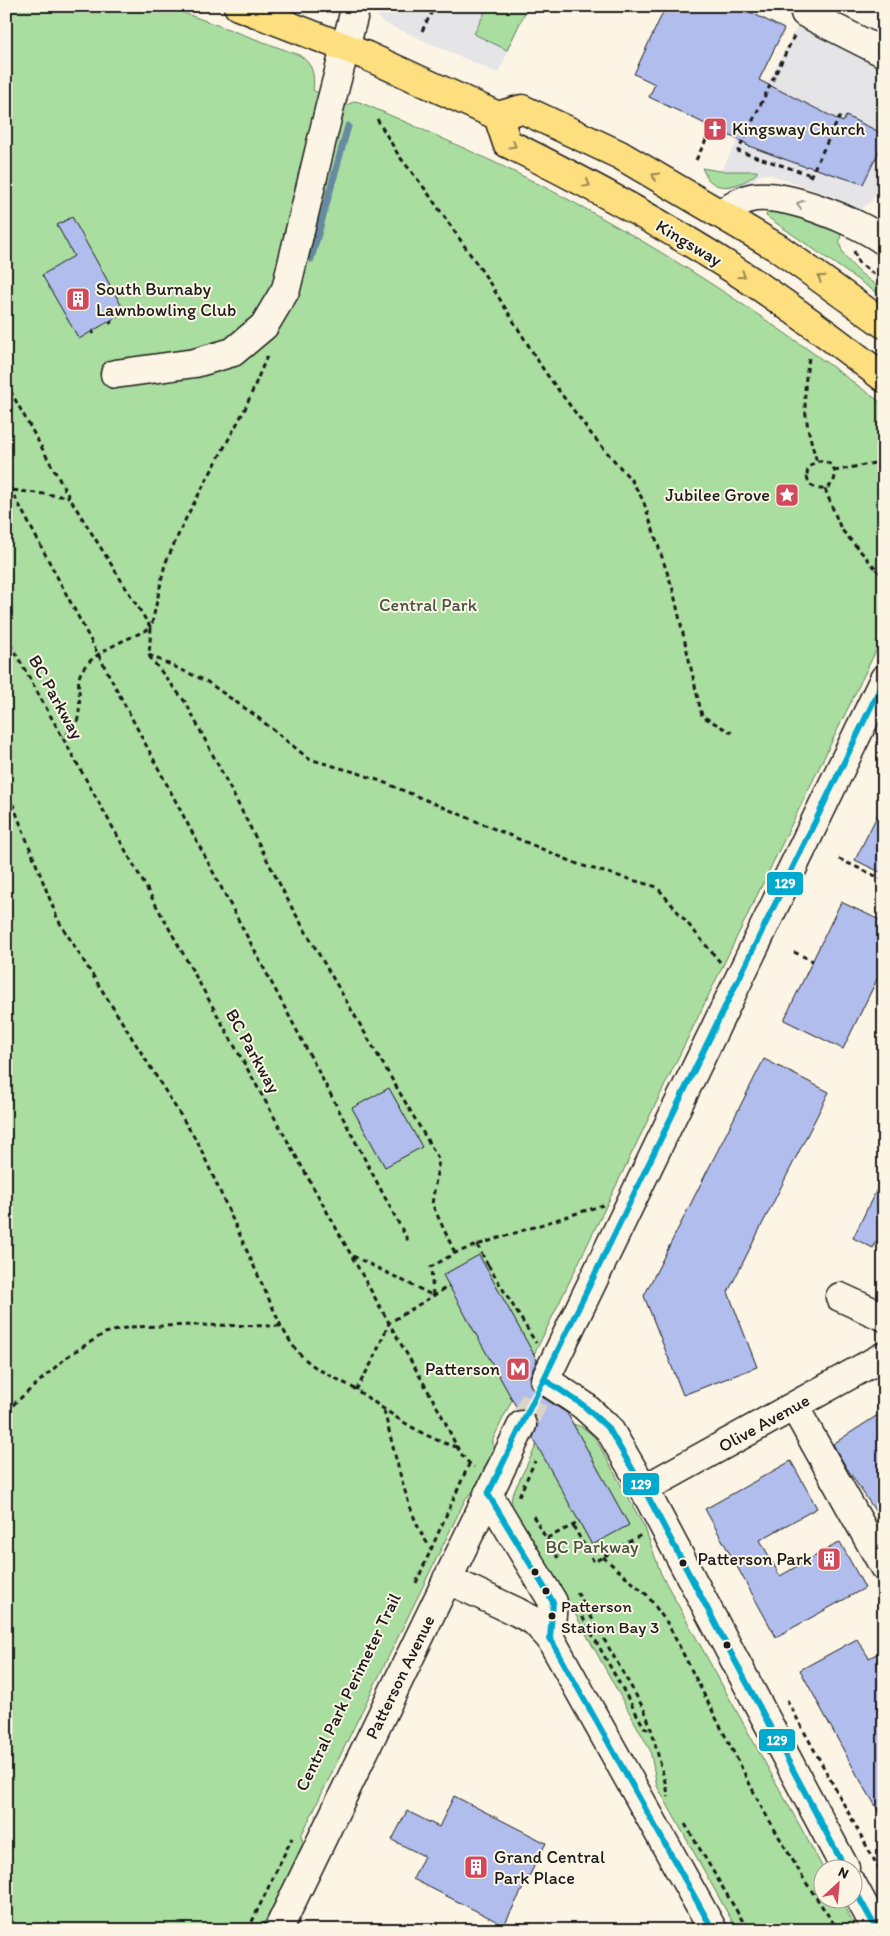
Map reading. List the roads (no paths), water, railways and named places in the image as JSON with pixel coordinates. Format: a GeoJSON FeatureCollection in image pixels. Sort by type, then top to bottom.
{"type":"FeatureCollection","features":[{"type":"Feature","properties":{"kind":"main road"},"geometry":{"type":"LineString","coordinates":[[238,6],[345,47],[498,116],[522,110],[620,155],[778,248],[884,324]]}},
{"type":"Feature","properties":{"kind":"main road","name":"Kingsway"},"geometry":{"type":"LineString","coordinates":[[498,116],[507,142],[636,211],[733,269],[834,339],[884,378]]}},
{"type":"Feature","properties":{"kind":"street"},"geometry":{"type":"LineString","coordinates":[[114,374],[195,363],[233,352],[264,326],[286,289],[356,6]]}},
{"type":"Feature","properties":{"kind":"street"},"geometry":{"type":"LineString","coordinates":[[806,13],[884,53]]}},
{"type":"Feature","properties":{"kind":"street"},"geometry":{"type":"LineString","coordinates":[[721,214],[748,198],[766,196],[784,198],[833,215],[873,234]]}},
{"type":"Feature","properties":{"kind":"street"},"geometry":{"type":"LineString","coordinates":[[839,1858],[644,1490],[609,1429],[583,1405],[545,1380],[884,679]]}},
{"type":"Feature","properties":{"kind":"street"},"geometry":{"type":"LineString","coordinates":[[840,1297],[884,1317]]}},
{"type":"Feature","properties":{"kind":"street","name":"Olive Avenue"},"geometry":{"type":"LineString","coordinates":[[644,1490],[884,1356]]}},
{"type":"Feature","properties":{"kind":"street"},"geometry":{"type":"LineString","coordinates":[[794,1406],[884,1567]]}},
{"type":"Feature","properties":{"kind":"street","name":"Patterson Avenue"},"geometry":{"type":"LineString","coordinates":[[278,1930],[522,1426]]}},
{"type":"Feature","properties":{"kind":"street"},"geometry":{"type":"LineString","coordinates":[[488,1494],[553,1602],[550,1638]]}},
{"type":"Feature","properties":{"kind":"street"},"geometry":{"type":"LineString","coordinates":[[447,1579],[534,1621],[550,1638],[713,1930]]}},
{"type":"Feature","properties":{"kind":"street"},"geometry":{"type":"LineString","coordinates":[[862,1902],[877,1930]]}},
{"type":"Feature","properties":{"kind":"waterway"},"geometry":{"type":"LineString","coordinates":[[311,259],[348,126]]}},
{"type":"Feature","properties":{"kind":"tunnel"},"geometry":{"type":"LineString","coordinates":[[522,1425],[545,1380]]}},
{"type":"Feature","properties":{"kind":"place","name":"Kingsway Church"},"geometry":{"type":"Point","coordinates":[715,129]}},
{"type":"Feature","properties":{"kind":"place","name":"South Burnaby Lawnbowling Club"},"geometry":{"type":"Point","coordinates":[78,299]}},
{"type":"Feature","properties":{"kind":"place","name":"Jubilee Grove"},"geometry":{"type":"Point","coordinates":[787,495]}},
{"type":"Feature","properties":{"kind":"place","name":"Patterson"},"geometry":{"type":"Point","coordinates":[518,1369]}},
{"type":"Feature","properties":{"kind":"place","name":"Patterson Park"},"geometry":{"type":"Point","coordinates":[829,1559]}},
{"type":"Feature","properties":{"kind":"place","name":"Patterson Station Bay 3"},"geometry":{"type":"Point","coordinates":[552,1616]}},
{"type":"Feature","properties":{"kind":"place","name":"Grand Central Park Place"},"geometry":{"type":"Point","coordinates":[476,1867]}},
{"type":"Feature","properties":{"kind":"park label","name":"Central Park"},"geometry":{"type":"Point","coordinates":[428,605]}},
{"type":"Feature","properties":{"kind":"park label","name":"BC Parkway"},"geometry":{"type":"Point","coordinates":[592,1547]}}]}
